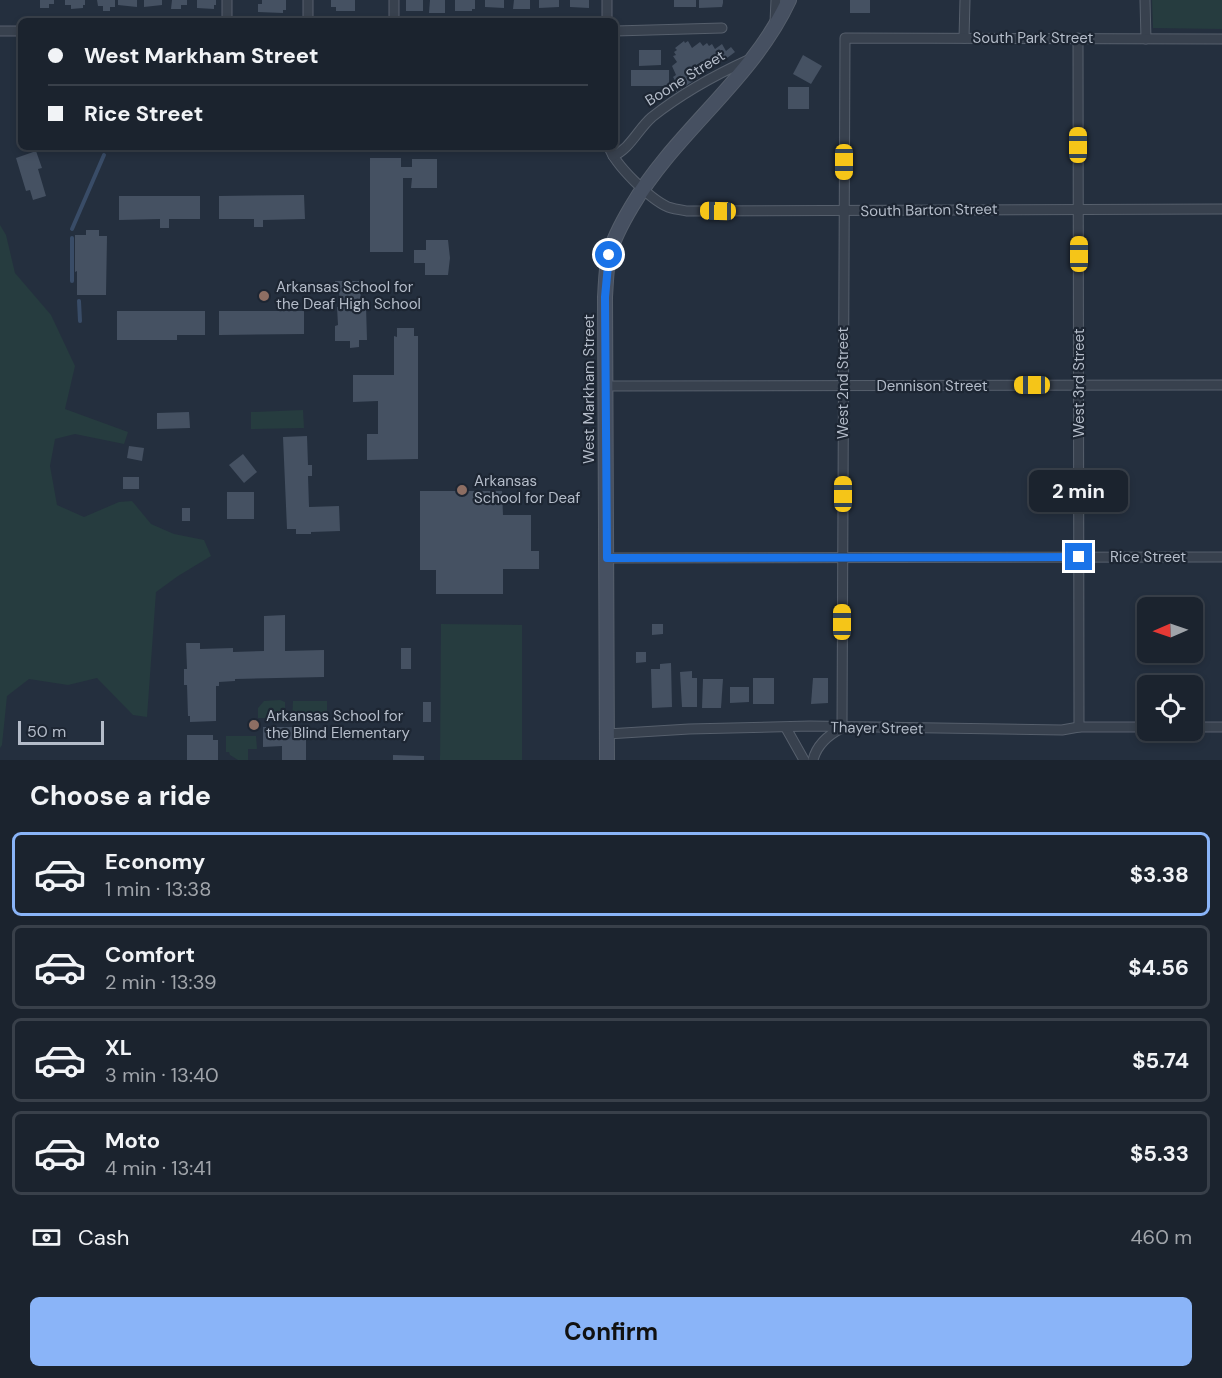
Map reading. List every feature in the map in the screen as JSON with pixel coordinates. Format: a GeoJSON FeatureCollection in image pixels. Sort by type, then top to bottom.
{"type":"FeatureCollection","features":[{"type":"Feature","properties":{"kind":"main road","name":"Boone Street"},"geometry":{"type":"LineString","coordinates":[[643,187],[671,150],[754,57],[775,28],[789,0]]}},
{"type":"Feature","properties":{"kind":"main road","name":"West Markham Street"},"geometry":{"type":"LineString","coordinates":[[607,760],[605,297],[609,255],[624,220],[643,187]]}},
{"type":"Feature","properties":{"kind":"street"},"geometry":{"type":"LineString","coordinates":[[227,0],[227,18]]}},
{"type":"Feature","properties":{"kind":"street"},"geometry":{"type":"LineString","coordinates":[[308,0],[308,18]]}},
{"type":"Feature","properties":{"kind":"street"},"geometry":{"type":"LineString","coordinates":[[394,0],[394,18]]}},
{"type":"Feature","properties":{"kind":"street"},"geometry":{"type":"LineString","coordinates":[[607,18],[608,0]]}},
{"type":"Feature","properties":{"kind":"street"},"geometry":{"type":"LineString","coordinates":[[775,28],[776,0]]}},
{"type":"Feature","properties":{"kind":"street"},"geometry":{"type":"LineString","coordinates":[[964,38],[965,0]]}},
{"type":"Feature","properties":{"kind":"street"},"geometry":{"type":"LineString","coordinates":[[1145,0],[1146,39]]}},
{"type":"Feature","properties":{"kind":"street"},"geometry":{"type":"LineString","coordinates":[[618,31],[722,28]]}},
{"type":"Feature","properties":{"kind":"street"},"geometry":{"type":"LineString","coordinates":[[0,31],[18,31]]}},
{"type":"Feature","properties":{"kind":"street","name":"South Park Street"},"geometry":{"type":"LineString","coordinates":[[845,38],[1222,39]]}},
{"type":"Feature","properties":{"kind":"street","name":"West 2nd Street"},"geometry":{"type":"LineString","coordinates":[[842,728],[845,38]]}},
{"type":"Feature","properties":{"kind":"street","name":"West 3rd Street"},"geometry":{"type":"LineString","coordinates":[[1078,38],[1079,727]]}},
{"type":"Feature","properties":{"kind":"street","name":"Boone Street"},"geometry":{"type":"LineString","coordinates":[[611,152],[620,153],[637,132],[661,111],[700,85],[754,57]]}},
{"type":"Feature","properties":{"kind":"street"},"geometry":{"type":"LineString","coordinates":[[611,152],[643,187]]}},
{"type":"Feature","properties":{"kind":"street","name":"South Barton Street"},"geometry":{"type":"LineString","coordinates":[[643,187],[668,207],[687,211],[1222,209]]}},
{"type":"Feature","properties":{"kind":"street","name":"Dennison Street"},"geometry":{"type":"LineString","coordinates":[[606,386],[1222,385]]}},
{"type":"Feature","properties":{"kind":"street","name":"Rice Street"},"geometry":{"type":"LineString","coordinates":[[607,558],[1222,557]]}},
{"type":"Feature","properties":{"kind":"street","name":"Thayer Street"},"geometry":{"type":"LineString","coordinates":[[607,734],[689,729],[1062,730],[1079,727],[1137,727]]}},
{"type":"Feature","properties":{"kind":"street"},"geometry":{"type":"LineString","coordinates":[[1203,727],[1222,727]]}},
{"type":"Feature","properties":{"kind":"street"},"geometry":{"type":"LineString","coordinates":[[786,728],[804,760]]}},
{"type":"Feature","properties":{"kind":"street"},"geometry":{"type":"LineString","coordinates":[[813,760],[822,741],[842,728]]}},
{"type":"Feature","properties":{"kind":"green space"},"geometry":{"type":"Polygon","coordinates":[[[1152,0],[1222,0],[1222,29],[1153,28],[1152,0]]]}},
{"type":"Feature","properties":{"kind":"green space"},"geometry":{"type":"Polygon","coordinates":[[[0,225],[6,235],[15,273],[51,315],[75,366],[65,409],[128,432],[124,444],[75,434],[55,439],[50,466],[57,505],[84,517],[119,502],[132,501],[151,524],[174,534],[204,540],[211,556],[156,592],[147,717],[133,715],[97,678],[68,685],[29,679],[7,696],[0,748],[0,225]]]}},
{"type":"Feature","properties":{"kind":"green space"},"geometry":{"type":"Polygon","coordinates":[[[303,410],[304,428],[251,429],[251,412],[303,410]]]}},
{"type":"Feature","properties":{"kind":"green space"},"geometry":{"type":"Polygon","coordinates":[[[441,624],[522,625],[522,760],[440,760],[441,624]]]}},
{"type":"Feature","properties":{"kind":"green space"},"geometry":{"type":"Polygon","coordinates":[[[264,701],[285,702],[285,718],[258,718],[258,708],[264,701]]]}},
{"type":"Feature","properties":{"kind":"green space"},"geometry":{"type":"Polygon","coordinates":[[[293,701],[327,701],[327,719],[292,719],[293,701]]]}},
{"type":"Feature","properties":{"kind":"green space"},"geometry":{"type":"Polygon","coordinates":[[[226,736],[256,736],[257,749],[248,749],[248,760],[238,760],[226,752],[226,736]]]}},
{"type":"Feature","properties":{"kind":"building"},"geometry":{"type":"Polygon","coordinates":[[[40,0],[54,0],[54,4],[49,4],[49,8],[40,8],[40,0]]]}},
{"type":"Feature","properties":{"kind":"building"},"geometry":{"type":"Polygon","coordinates":[[[65,0],[85,0],[85,5],[83,8],[71,9],[71,5],[65,5],[65,0]]]}},
{"type":"Feature","properties":{"kind":"building"},"geometry":{"type":"Polygon","coordinates":[[[97,0],[115,0],[115,7],[110,7],[110,11],[103,11],[103,6],[98,6],[97,0]]]}},
{"type":"Feature","properties":{"kind":"building"},"geometry":{"type":"Polygon","coordinates":[[[118,0],[137,0],[137,7],[118,5],[118,0]]]}},
{"type":"Feature","properties":{"kind":"building"},"geometry":{"type":"Polygon","coordinates":[[[144,0],[162,0],[162,5],[144,7],[144,0]]]}},
{"type":"Feature","properties":{"kind":"building"},"geometry":{"type":"Polygon","coordinates":[[[172,0],[187,0],[187,5],[181,5],[181,9],[171,9],[172,0]]]}},
{"type":"Feature","properties":{"kind":"building"},"geometry":{"type":"Polygon","coordinates":[[[197,0],[216,0],[216,5],[214,9],[197,8],[197,0]]]}},
{"type":"Feature","properties":{"kind":"building"},"geometry":{"type":"Polygon","coordinates":[[[262,0],[286,0],[286,10],[283,10],[283,13],[258,12],[258,4],[262,4],[262,0]]]}},
{"type":"Feature","properties":{"kind":"building"},"geometry":{"type":"Polygon","coordinates":[[[331,0],[355,0],[355,11],[336,11],[336,7],[331,7],[331,0]]]}},
{"type":"Feature","properties":{"kind":"building"},"geometry":{"type":"Polygon","coordinates":[[[406,0],[423,0],[423,11],[406,11],[406,0]]]}},
{"type":"Feature","properties":{"kind":"building"},"geometry":{"type":"Polygon","coordinates":[[[430,0],[445,0],[445,13],[429,13],[430,0]]]}},
{"type":"Feature","properties":{"kind":"building"},"geometry":{"type":"Polygon","coordinates":[[[455,0],[475,0],[475,9],[455,11],[455,0]]]}},
{"type":"Feature","properties":{"kind":"building"},"geometry":{"type":"Polygon","coordinates":[[[485,0],[504,0],[504,8],[485,7],[485,0]]]}},
{"type":"Feature","properties":{"kind":"building"},"geometry":{"type":"Polygon","coordinates":[[[514,0],[530,0],[530,9],[513,9],[514,0]]]}},
{"type":"Feature","properties":{"kind":"building"},"geometry":{"type":"Polygon","coordinates":[[[539,0],[559,0],[559,7],[539,8],[539,0]]]}},
{"type":"Feature","properties":{"kind":"building"},"geometry":{"type":"Polygon","coordinates":[[[570,0],[589,0],[589,8],[570,7],[570,0]]]}},
{"type":"Feature","properties":{"kind":"building"},"geometry":{"type":"Polygon","coordinates":[[[674,0],[696,0],[696,7],[674,7],[674,0]]]}},
{"type":"Feature","properties":{"kind":"building"},"geometry":{"type":"Polygon","coordinates":[[[699,0],[723,0],[723,3],[722,7],[699,8],[699,0]]]}},
{"type":"Feature","properties":{"kind":"building"},"geometry":{"type":"Polygon","coordinates":[[[850,0],[870,0],[870,13],[850,13],[850,0]]]}},
{"type":"Feature","properties":{"kind":"building"},"geometry":{"type":"Polygon","coordinates":[[[684,41],[685,43],[688,41],[692,48],[700,42],[703,46],[707,43],[709,46],[712,44],[715,49],[722,44],[726,51],[731,47],[735,52],[719,64],[714,57],[705,64],[703,61],[690,69],[692,74],[695,72],[698,78],[676,92],[673,86],[677,84],[673,77],[676,75],[672,66],[677,62],[673,56],[676,55],[675,48],[684,41]]]}},
{"type":"Feature","properties":{"kind":"building"},"geometry":{"type":"Polygon","coordinates":[[[639,50],[661,50],[661,65],[639,66],[639,50]]]}},
{"type":"Feature","properties":{"kind":"building"},"geometry":{"type":"Polygon","coordinates":[[[803,55],[822,66],[811,84],[793,74],[803,55]]]}},
{"type":"Feature","properties":{"kind":"building"},"geometry":{"type":"Polygon","coordinates":[[[631,70],[669,70],[669,86],[631,86],[631,70]]]}},
{"type":"Feature","properties":{"kind":"building"},"geometry":{"type":"Polygon","coordinates":[[[788,87],[809,87],[809,109],[788,109],[788,87]]]}},
{"type":"Feature","properties":{"kind":"building"},"geometry":{"type":"Polygon","coordinates":[[[36,151],[42,168],[38,169],[46,196],[33,200],[30,190],[26,191],[16,158],[36,151]]]}},
{"type":"Feature","properties":{"kind":"building"},"geometry":{"type":"Polygon","coordinates":[[[370,158],[401,158],[401,167],[412,167],[412,159],[437,159],[437,188],[411,188],[412,178],[403,178],[403,252],[370,252],[370,158]]]}},
{"type":"Feature","properties":{"kind":"building"},"geometry":{"type":"Polygon","coordinates":[[[304,195],[305,219],[263,220],[263,227],[254,227],[254,219],[219,219],[219,196],[304,195]]]}},
{"type":"Feature","properties":{"kind":"building"},"geometry":{"type":"Polygon","coordinates":[[[119,196],[200,196],[200,219],[169,219],[169,228],[160,228],[160,219],[119,220],[119,196]]]}},
{"type":"Feature","properties":{"kind":"building"},"geometry":{"type":"Polygon","coordinates":[[[86,230],[99,230],[99,236],[107,236],[106,295],[77,295],[75,235],[86,235],[86,230]]]}},
{"type":"Feature","properties":{"kind":"building"},"geometry":{"type":"Polygon","coordinates":[[[426,240],[448,240],[450,258],[448,275],[425,275],[425,263],[414,263],[414,250],[426,250],[426,240]]]}},
{"type":"Feature","properties":{"kind":"building"},"geometry":{"type":"Polygon","coordinates":[[[335,281],[360,281],[361,306],[366,306],[367,340],[359,340],[359,347],[350,348],[350,341],[335,341],[335,326],[338,325],[337,307],[340,307],[339,289],[335,289],[335,281]]]}},
{"type":"Feature","properties":{"kind":"building"},"geometry":{"type":"Polygon","coordinates":[[[117,311],[205,311],[205,335],[177,335],[177,340],[117,340],[117,311]]]}},
{"type":"Feature","properties":{"kind":"building"},"geometry":{"type":"Polygon","coordinates":[[[219,311],[304,311],[304,334],[219,335],[219,311]]]}},
{"type":"Feature","properties":{"kind":"building"},"geometry":{"type":"Polygon","coordinates":[[[397,328],[414,328],[414,336],[418,336],[418,459],[367,460],[367,434],[378,434],[378,401],[353,402],[353,375],[394,375],[394,336],[397,337],[397,328]]]}},
{"type":"Feature","properties":{"kind":"building"},"geometry":{"type":"Polygon","coordinates":[[[189,412],[190,428],[157,429],[157,413],[189,412]]]}},
{"type":"Feature","properties":{"kind":"building"},"geometry":{"type":"Polygon","coordinates":[[[307,436],[308,465],[312,465],[312,476],[308,476],[309,507],[339,506],[340,531],[296,534],[296,529],[287,529],[283,437],[307,436]]]}},
{"type":"Feature","properties":{"kind":"building"},"geometry":{"type":"Polygon","coordinates":[[[129,446],[144,448],[142,461],[127,458],[129,446]]]}},
{"type":"Feature","properties":{"kind":"building"},"geometry":{"type":"Polygon","coordinates":[[[243,454],[257,472],[244,483],[229,465],[243,454]]]}},
{"type":"Feature","properties":{"kind":"building"},"geometry":{"type":"Polygon","coordinates":[[[123,477],[139,477],[139,489],[123,489],[123,477]]]}},
{"type":"Feature","properties":{"kind":"building"},"geometry":{"type":"Polygon","coordinates":[[[420,491],[502,491],[503,515],[531,515],[531,551],[539,551],[539,569],[503,569],[503,594],[436,594],[436,570],[420,570],[420,491]]]}},
{"type":"Feature","properties":{"kind":"building"},"geometry":{"type":"Polygon","coordinates":[[[227,492],[254,492],[254,519],[227,519],[227,492]]]}},
{"type":"Feature","properties":{"kind":"building"},"geometry":{"type":"Polygon","coordinates":[[[182,508],[190,508],[190,521],[182,521],[182,508]]]}},
{"type":"Feature","properties":{"kind":"building"},"geometry":{"type":"Polygon","coordinates":[[[285,615],[285,651],[324,650],[324,677],[235,679],[235,681],[219,682],[219,686],[216,686],[216,721],[190,722],[187,685],[184,685],[184,669],[187,669],[186,643],[200,643],[200,649],[233,648],[233,652],[264,651],[264,616],[285,615]]]}},
{"type":"Feature","properties":{"kind":"building"},"geometry":{"type":"Polygon","coordinates":[[[652,624],[663,624],[663,634],[652,635],[652,624]]]}},
{"type":"Feature","properties":{"kind":"building"},"geometry":{"type":"Polygon","coordinates":[[[401,648],[411,648],[411,669],[401,669],[401,648]]]}},
{"type":"Feature","properties":{"kind":"building"},"geometry":{"type":"Polygon","coordinates":[[[636,652],[646,652],[646,662],[636,663],[636,652]]]}},
{"type":"Feature","properties":{"kind":"building"},"geometry":{"type":"Polygon","coordinates":[[[671,663],[672,707],[652,708],[651,669],[660,669],[660,664],[671,663]]]}},
{"type":"Feature","properties":{"kind":"building"},"geometry":{"type":"Polygon","coordinates":[[[692,671],[692,678],[697,678],[697,707],[682,707],[680,672],[692,671]]]}},
{"type":"Feature","properties":{"kind":"building"},"geometry":{"type":"Polygon","coordinates":[[[753,678],[774,678],[774,704],[753,704],[753,678]]]}},
{"type":"Feature","properties":{"kind":"building"},"geometry":{"type":"Polygon","coordinates":[[[813,678],[828,678],[828,703],[811,704],[813,678]]]}},
{"type":"Feature","properties":{"kind":"building"},"geometry":{"type":"Polygon","coordinates":[[[703,679],[723,679],[721,708],[702,708],[703,679]]]}},
{"type":"Feature","properties":{"kind":"building"},"geometry":{"type":"Polygon","coordinates":[[[730,687],[749,687],[749,702],[730,703],[730,687]]]}},
{"type":"Feature","properties":{"kind":"building"},"geometry":{"type":"Polygon","coordinates":[[[423,702],[431,702],[431,722],[423,722],[423,702]]]}},
{"type":"Feature","properties":{"kind":"building"},"geometry":{"type":"Polygon","coordinates":[[[263,727],[306,727],[306,760],[282,760],[282,746],[263,747],[263,727]]]}},
{"type":"Feature","properties":{"kind":"building"},"geometry":{"type":"Polygon","coordinates":[[[187,735],[213,735],[213,740],[218,740],[218,760],[187,760],[187,735]]]}},
{"type":"Feature","properties":{"kind":"building"},"geometry":{"type":"Polygon","coordinates":[[[393,755],[424,756],[424,760],[393,760],[393,755]]]}},
{"type":"Feature","properties":{"kind":"waterway"},"geometry":{"type":"LineString","coordinates":[[72,229],[104,155]]}},
{"type":"Feature","properties":{"kind":"waterway"},"geometry":{"type":"LineString","coordinates":[[72,238],[72,281]]}},
{"type":"Feature","properties":{"kind":"waterway"},"geometry":{"type":"LineString","coordinates":[[79,301],[80,321]]}},
{"type":"Feature","properties":{"kind":"place","name":"Arkansas School for the Deaf High School"},"geometry":{"type":"Point","coordinates":[264,296]}},
{"type":"Feature","properties":{"kind":"place","name":"Arkansas School for Deaf"},"geometry":{"type":"Point","coordinates":[462,490]}},
{"type":"Feature","properties":{"kind":"place","name":"Arkansas School for the Blind Elementary"},"geometry":{"type":"Point","coordinates":[254,725]}},
{"type":"Feature","properties":{"kind":"route"},"geometry":{"type":"LineString","coordinates":[[609,255],[605,297],[607,558],[1079,557]]}}]}
